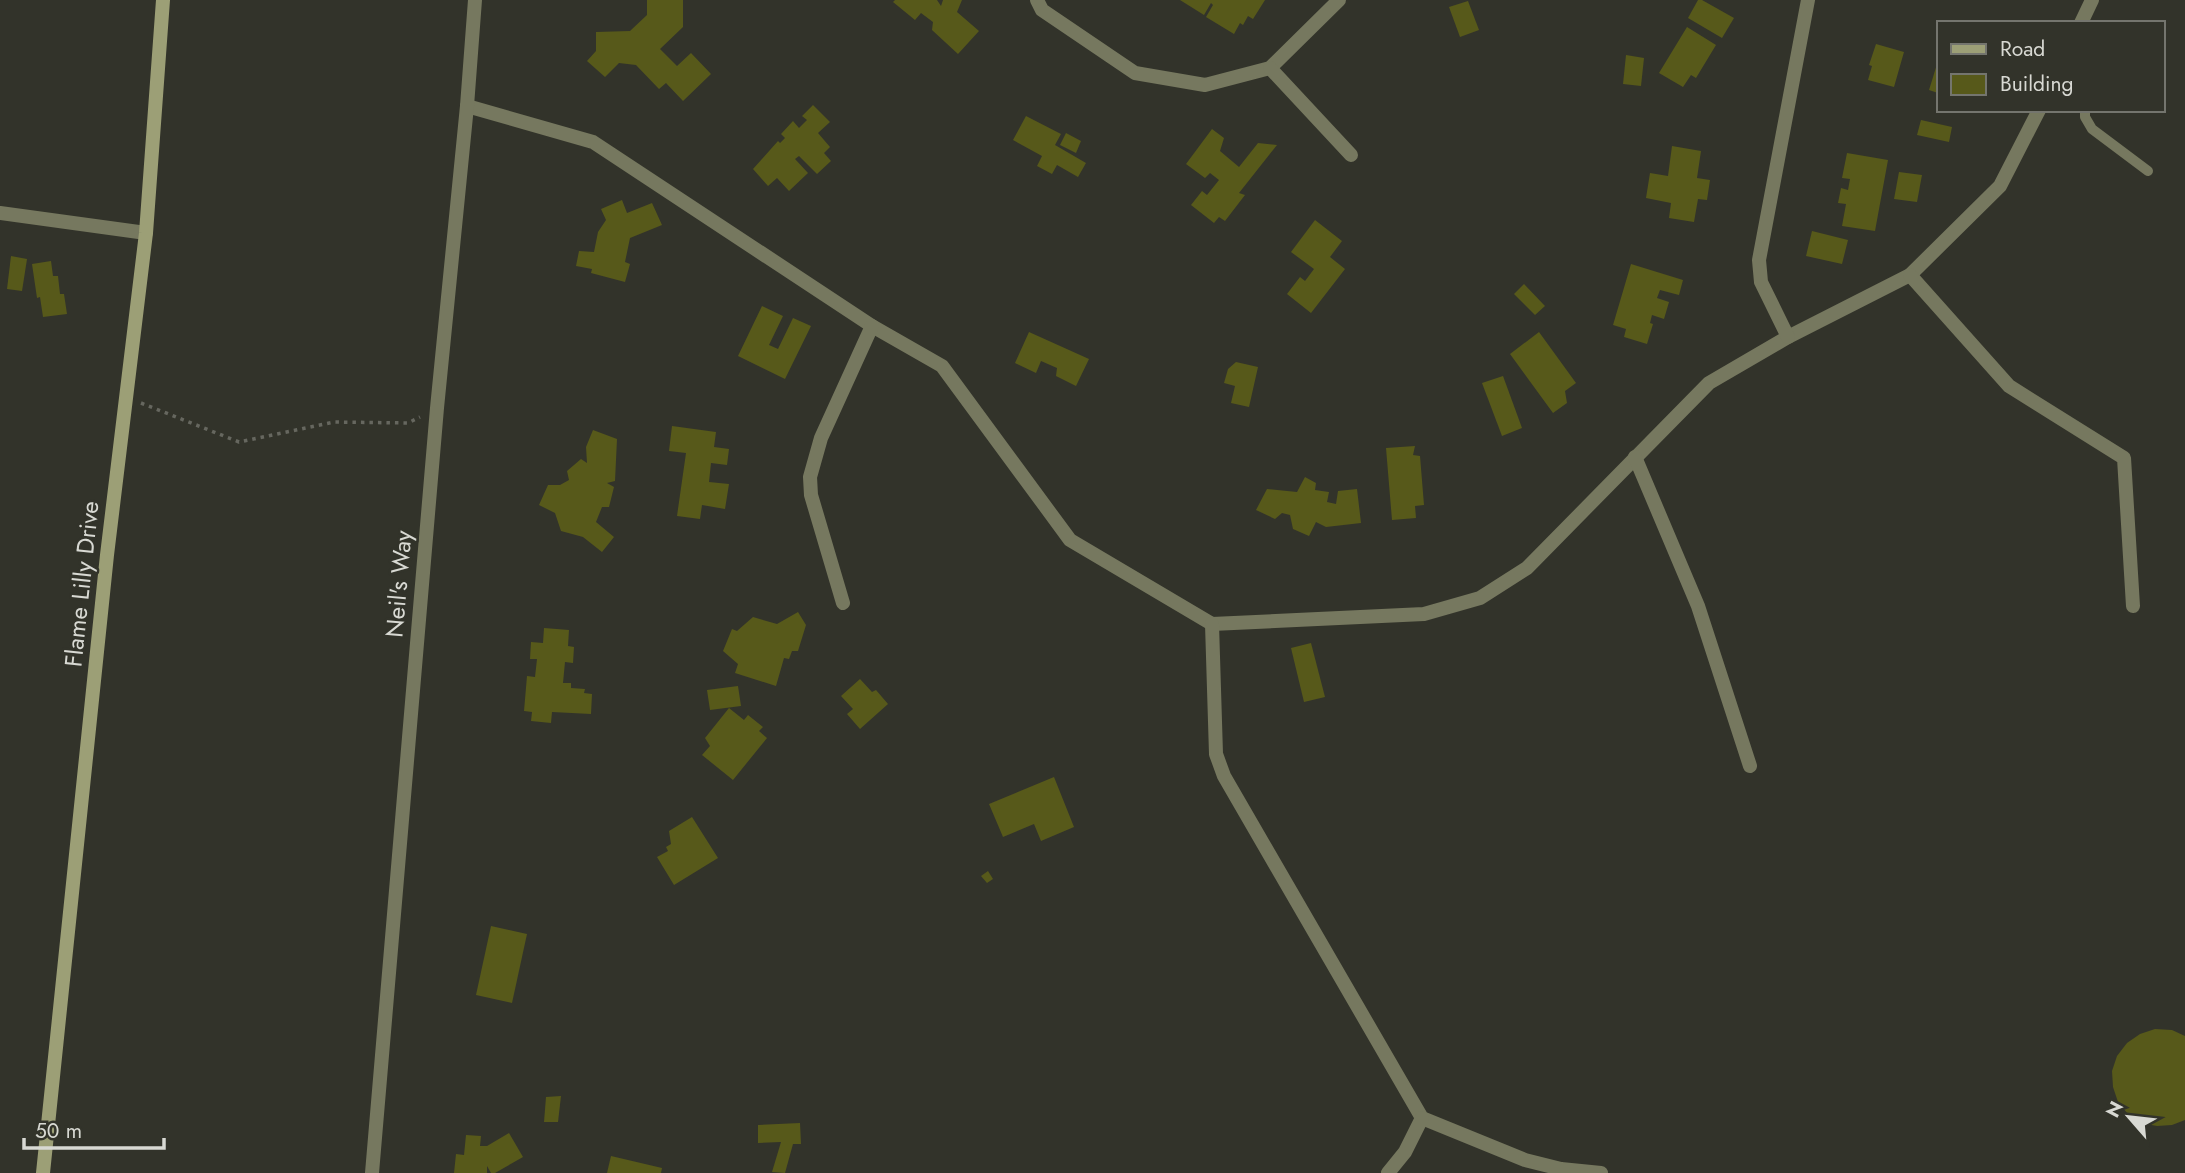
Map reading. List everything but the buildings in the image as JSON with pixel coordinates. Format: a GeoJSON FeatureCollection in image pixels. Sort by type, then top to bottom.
{"type":"FeatureCollection","features":[{"type":"Feature","properties":{"kind":"street","name":"Flame Lilly Drive"},"geometry":{"type":"LineString","coordinates":[[43,1173],[107,555],[146,233],[163,0]]}},
{"type":"Feature","properties":{"kind":"street","name":"Neil's Way"},"geometry":{"type":"LineString","coordinates":[[372,1173],[437,408],[475,0]]}},
{"type":"Feature","properties":{"kind":"street"},"geometry":{"type":"LineString","coordinates":[[1037,0],[1042,10],[1135,74],[1205,85],[1270,68],[1339,0]]}},
{"type":"Feature","properties":{"kind":"street"},"geometry":{"type":"LineString","coordinates":[[1788,337],[1761,282],[1759,260],[1808,0]]}},
{"type":"Feature","properties":{"kind":"street"},"geometry":{"type":"LineString","coordinates":[[2082,21],[2092,0]]}},
{"type":"Feature","properties":{"kind":"street"},"geometry":{"type":"LineString","coordinates":[[1270,68],[1351,155]]}},
{"type":"Feature","properties":{"kind":"street"},"geometry":{"type":"LineString","coordinates":[[467,106],[593,142],[873,326],[942,366],[1070,540],[1212,624],[1424,614],[1480,598],[1527,568],[1709,383],[1788,337],[1910,275],[2000,186],[2038,112]]}},
{"type":"Feature","properties":{"kind":"street"},"geometry":{"type":"LineString","coordinates":[[0,213],[146,233]]}},
{"type":"Feature","properties":{"kind":"street"},"geometry":{"type":"LineString","coordinates":[[1910,275],[2009,386],[2124,458],[2133,606]]}},
{"type":"Feature","properties":{"kind":"street"},"geometry":{"type":"LineString","coordinates":[[843,603],[811,495],[810,477],[821,438],[873,326]]}},
{"type":"Feature","properties":{"kind":"street"},"geometry":{"type":"LineString","coordinates":[[1635,457],[1698,606],[1750,766]]}},
{"type":"Feature","properties":{"kind":"street"},"geometry":{"type":"LineString","coordinates":[[1212,624],[1216,754],[1224,776],[1422,1118],[1525,1160],[1560,1169],[1601,1173]]}},
{"type":"Feature","properties":{"kind":"street"},"geometry":{"type":"LineString","coordinates":[[1388,1173],[1405,1152],[1422,1118]]}},
{"type":"Feature","properties":{"kind":"lane"},"geometry":{"type":"LineString","coordinates":[[2085,112],[2092,129],[2148,171]]}},
{"type":"Feature","properties":{"kind":"path"},"geometry":{"type":"LineString","coordinates":[[126,397],[239,442],[334,422],[408,423],[437,408]]}}]}
